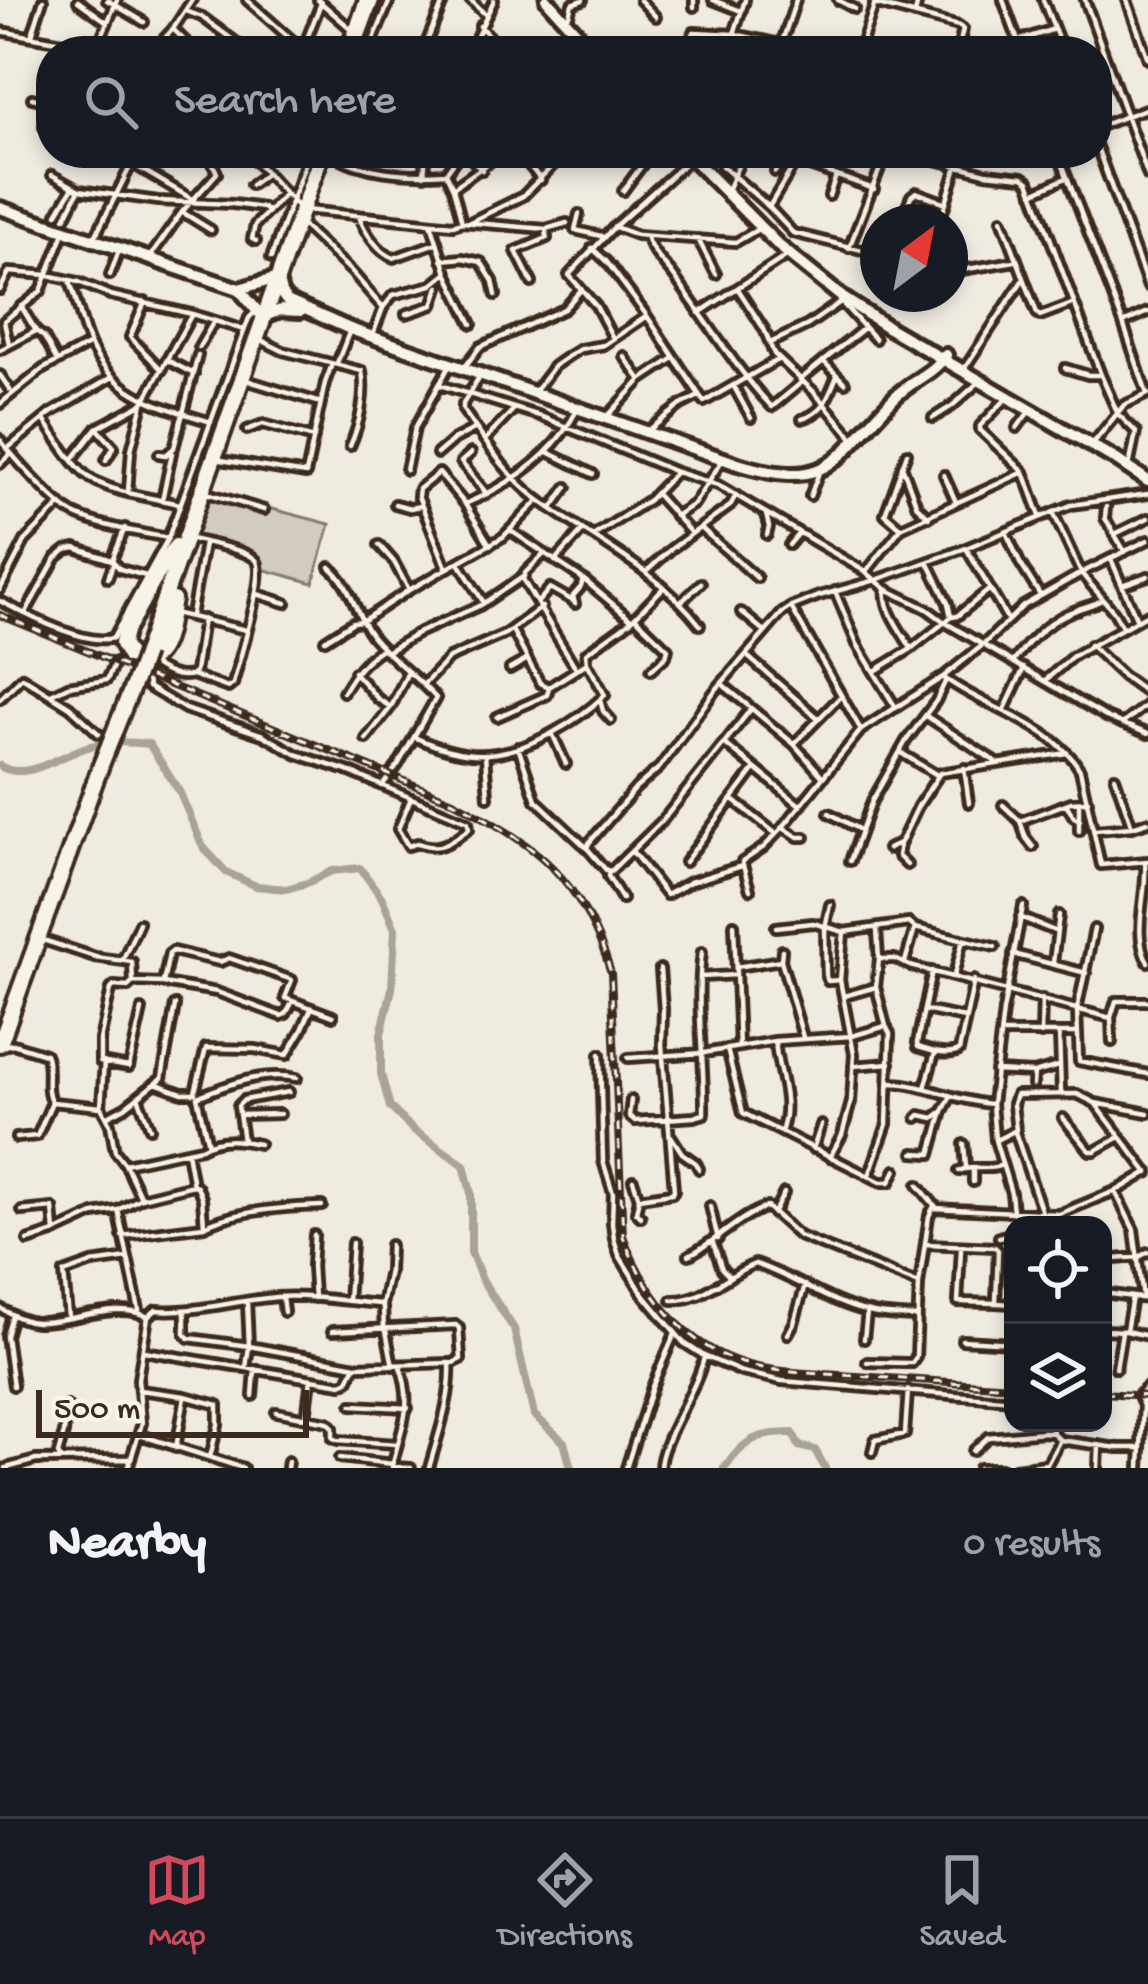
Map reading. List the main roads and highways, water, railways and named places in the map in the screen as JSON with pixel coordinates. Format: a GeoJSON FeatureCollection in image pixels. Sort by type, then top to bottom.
{"type":"FeatureCollection","features":[{"type":"Feature","properties":{"kind":"highway"},"geometry":{"type":"LineString","coordinates":[[357,36],[367,3]]}},
{"type":"Feature","properties":{"kind":"highway"},"geometry":{"type":"LineString","coordinates":[[0,1024],[140,663],[177,544],[274,280],[294,206],[313,168]]}},
{"type":"Feature","properties":{"kind":"highway"},"geometry":{"type":"LineString","coordinates":[[140,663],[125,652],[125,624],[177,544],[202,491],[260,313]]}},
{"type":"Feature","properties":{"kind":"highway"},"geometry":{"type":"LineString","coordinates":[[0,1045],[98,765]]}},
{"type":"Feature","properties":{"kind":"main road"},"geometry":{"type":"LineString","coordinates":[[551,0],[586,36]]}},
{"type":"Feature","properties":{"kind":"main road"},"geometry":{"type":"LineString","coordinates":[[551,0],[580,36]]}},
{"type":"Feature","properties":{"kind":"main road"},"geometry":{"type":"LineString","coordinates":[[703,168],[760,228],[843,301],[1130,462],[1148,478]]}},
{"type":"Feature","properties":{"kind":"main road"},"geometry":{"type":"LineString","coordinates":[[706,168],[783,247],[944,357]]}},
{"type":"Feature","properties":{"kind":"main road"},"geometry":{"type":"LineString","coordinates":[[0,208],[65,224],[94,239],[239,289],[260,313],[304,311]]}},
{"type":"Feature","properties":{"kind":"main road"},"geometry":{"type":"LineString","coordinates":[[239,289],[274,280],[284,298],[304,311],[350,329],[723,459],[794,475],[820,470],[842,456],[906,386],[944,357]]}},
{"type":"Feature","properties":{"kind":"main road"},"geometry":{"type":"LineString","coordinates":[[932,370],[963,368],[1148,478]]}},
{"type":"Feature","properties":{"kind":"waterway"},"geometry":{"type":"LineString","coordinates":[[0,766],[22,771],[98,744],[149,744],[179,791],[203,847],[226,872],[256,886],[286,889],[332,871],[360,868],[382,898],[395,929],[392,989],[381,1034],[381,1074],[390,1107],[412,1129],[464,1165],[471,1193],[471,1252],[482,1280],[514,1329],[534,1415],[564,1442],[571,1468]]}},
{"type":"Feature","properties":{"kind":"waterway"},"geometry":{"type":"LineString","coordinates":[[724,1468],[753,1440],[793,1433],[799,1446],[815,1450],[825,1468]]}},
{"type":"Feature","properties":{"kind":"railway"},"geometry":{"type":"LineString","coordinates":[[0,615],[453,801],[509,833],[553,868],[586,913],[611,973],[623,1236],[655,1297],[704,1345],[773,1370],[1004,1385]]}},
{"type":"Feature","properties":{"kind":"railway"},"geometry":{"type":"LineString","coordinates":[[1112,1394],[1148,1396]]}}]}
